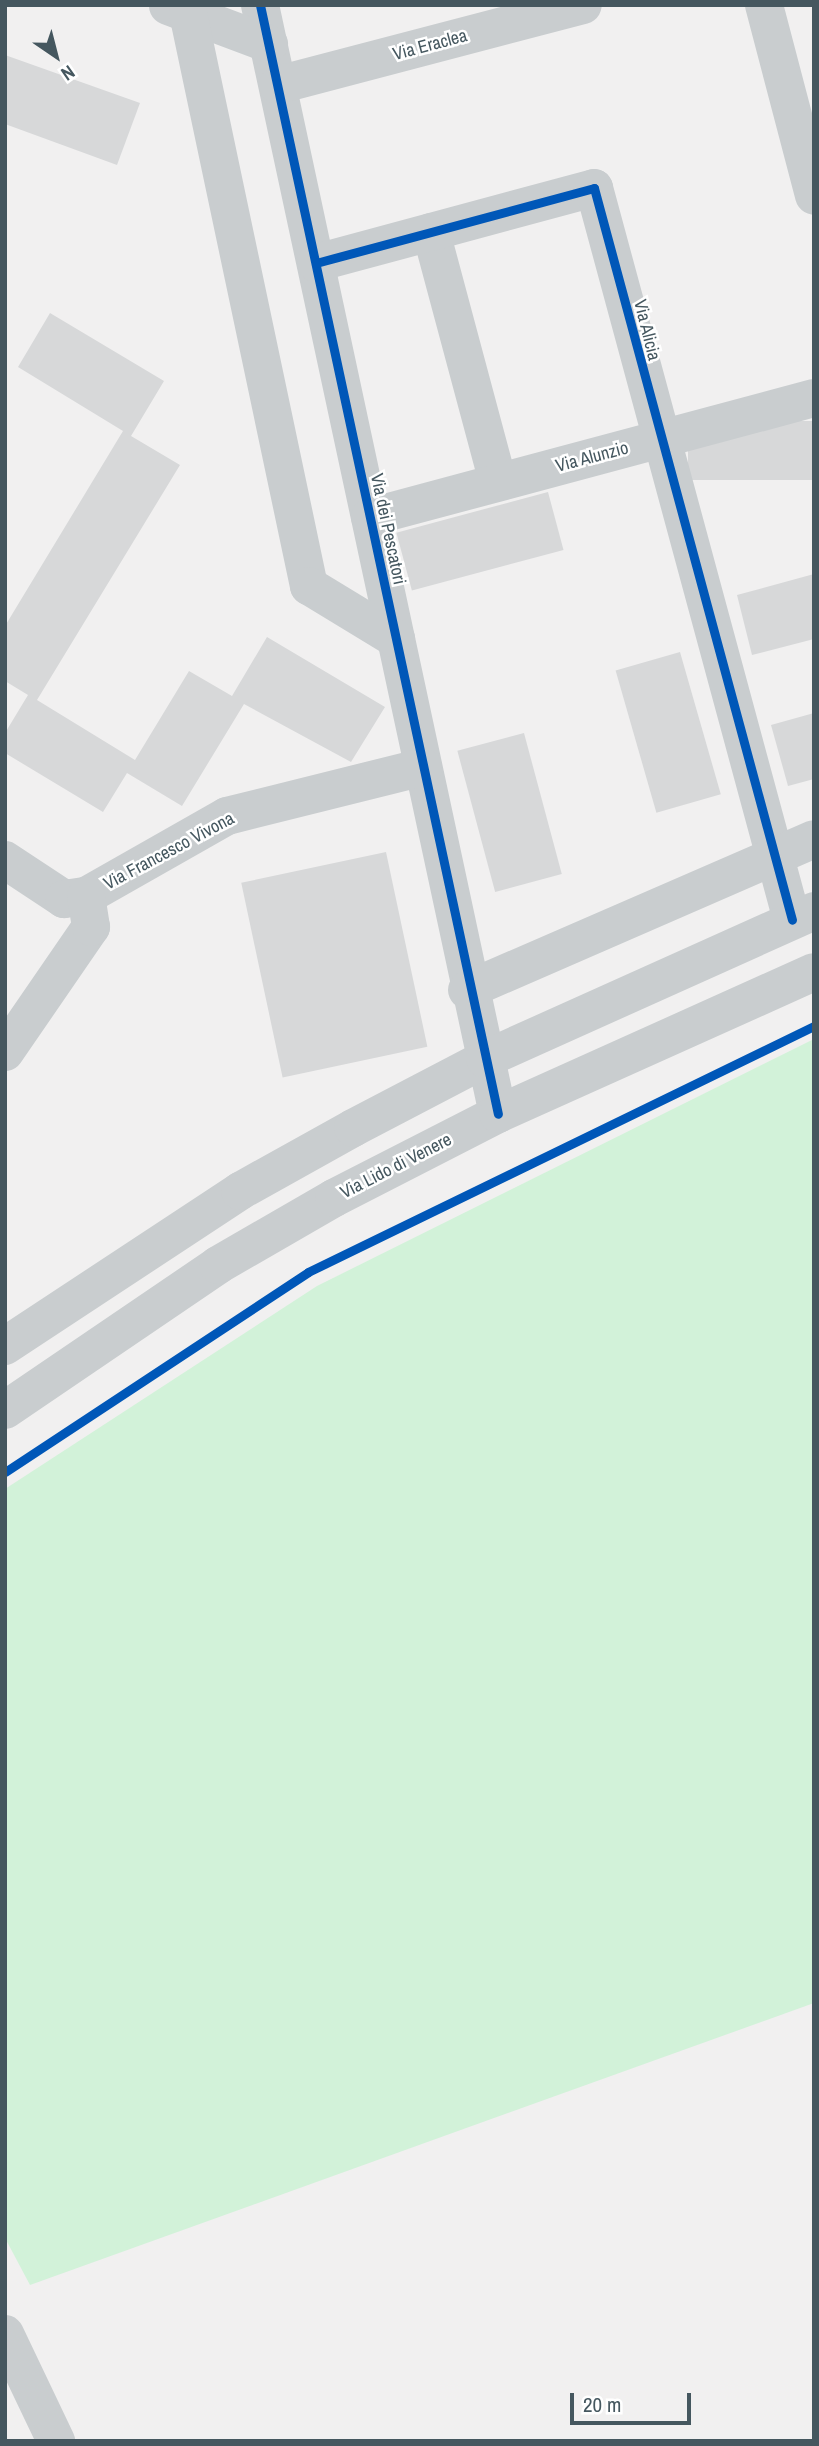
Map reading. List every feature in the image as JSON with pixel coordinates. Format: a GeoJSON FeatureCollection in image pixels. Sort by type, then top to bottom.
{"type":"FeatureCollection","features":[{"type":"Feature","properties":{"kind":"street","name":"Via dei Pescatori"},"geometry":{"type":"LineString","coordinates":[[260,5],[423,767],[467,990],[498,1114]]}},
{"type":"Feature","properties":{"kind":"street","name":"Via Eraclea"},"geometry":{"type":"LineString","coordinates":[[278,85],[583,5]]}},
{"type":"Feature","properties":{"kind":"street"},"geometry":{"type":"LineString","coordinates":[[764,5],[814,195]]}},
{"type":"Feature","properties":{"kind":"street"},"geometry":{"type":"LineString","coordinates":[[177,9],[269,44]]}},
{"type":"Feature","properties":{"kind":"street"},"geometry":{"type":"LineString","coordinates":[[177,9],[309,586],[396,639]]}},
{"type":"Feature","properties":{"kind":"street","name":"Via Alicia"},"geometry":{"type":"LineString","coordinates":[[316,263],[594,188],[658,440],[774,856],[803,915]]}},
{"type":"Feature","properties":{"kind":"street"},"geometry":{"type":"LineString","coordinates":[[431,232],[498,482]]}},
{"type":"Feature","properties":{"kind":"street","name":"Via Alunzio"},"geometry":{"type":"LineString","coordinates":[[370,516],[814,398]]}},
{"type":"Feature","properties":{"kind":"street","name":"Via Francesco Vivona"},"geometry":{"type":"LineString","coordinates":[[5,860],[64,899],[86,896],[227,816],[423,767]]}},
{"type":"Feature","properties":{"kind":"street"},"geometry":{"type":"LineString","coordinates":[[467,990],[814,839]]}},
{"type":"Feature","properties":{"kind":"street"},"geometry":{"type":"LineString","coordinates":[[5,1052],[90,926],[86,896]]}},
{"type":"Feature","properties":{"kind":"street"},"geometry":{"type":"LineString","coordinates":[[5,1346],[240,1191],[485,1059],[803,915]]}},
{"type":"Feature","properties":{"kind":"street","name":"Via Lido di Venere"},"geometry":{"type":"LineString","coordinates":[[5,1410],[218,1265],[498,1114],[814,972]]}},
{"type":"Feature","properties":{"kind":"street"},"geometry":{"type":"LineString","coordinates":[[5,2334],[56,2441]]}},
{"type":"Feature","properties":{"kind":"green space"},"geometry":{"type":"Polygon","coordinates":[[[814,1039],[814,2003],[30,2285],[5,2238],[5,1489],[317,1286],[814,1039]]]}},
{"type":"Feature","properties":{"kind":"building"},"geometry":{"type":"Polygon","coordinates":[[[5,55],[140,103],[117,165],[5,124],[5,55]]]}},
{"type":"Feature","properties":{"kind":"building"},"geometry":{"type":"Polygon","coordinates":[[[50,313],[164,381],[131,436],[180,465],[37,700],[135,760],[189,671],[232,696],[267,637],[385,707],[351,762],[244,704],[182,806],[127,773],[103,812],[5,753],[5,733],[28,695],[5,681],[5,626],[123,431],[18,367],[50,313]]]}},
{"type":"Feature","properties":{"kind":"building"},"geometry":{"type":"Polygon","coordinates":[[[688,421],[814,421],[814,480],[688,480],[688,421]]]}},
{"type":"Feature","properties":{"kind":"building"},"geometry":{"type":"Polygon","coordinates":[[[548,492],[564,550],[412,591],[396,533],[548,492]]]}},
{"type":"Feature","properties":{"kind":"building"},"geometry":{"type":"Polygon","coordinates":[[[814,574],[814,639],[752,655],[737,595],[814,574]]]}},
{"type":"Feature","properties":{"kind":"building"},"geometry":{"type":"Polygon","coordinates":[[[680,652],[721,794],[656,813],[616,670],[680,652]]]}},
{"type":"Feature","properties":{"kind":"building"},"geometry":{"type":"Polygon","coordinates":[[[814,713],[814,779],[788,786],[771,725],[814,713]]]}},
{"type":"Feature","properties":{"kind":"building"},"geometry":{"type":"Polygon","coordinates":[[[524,733],[562,874],[495,892],[457,751],[524,733]]]}},
{"type":"Feature","properties":{"kind":"building"},"geometry":{"type":"Polygon","coordinates":[[[386,852],[427,1047],[283,1077],[241,883],[386,852]]]}},
{"type":"Feature","properties":{"kind":"cycle path"},"geometry":{"type":"LineString","coordinates":[[260,5],[498,1114]]}},
{"type":"Feature","properties":{"kind":"cycle path"},"geometry":{"type":"LineString","coordinates":[[316,263],[594,188],[792,920]]}},
{"type":"Feature","properties":{"kind":"cycle path"},"geometry":{"type":"LineString","coordinates":[[5,1472],[308,1272],[814,1026]]}}]}
